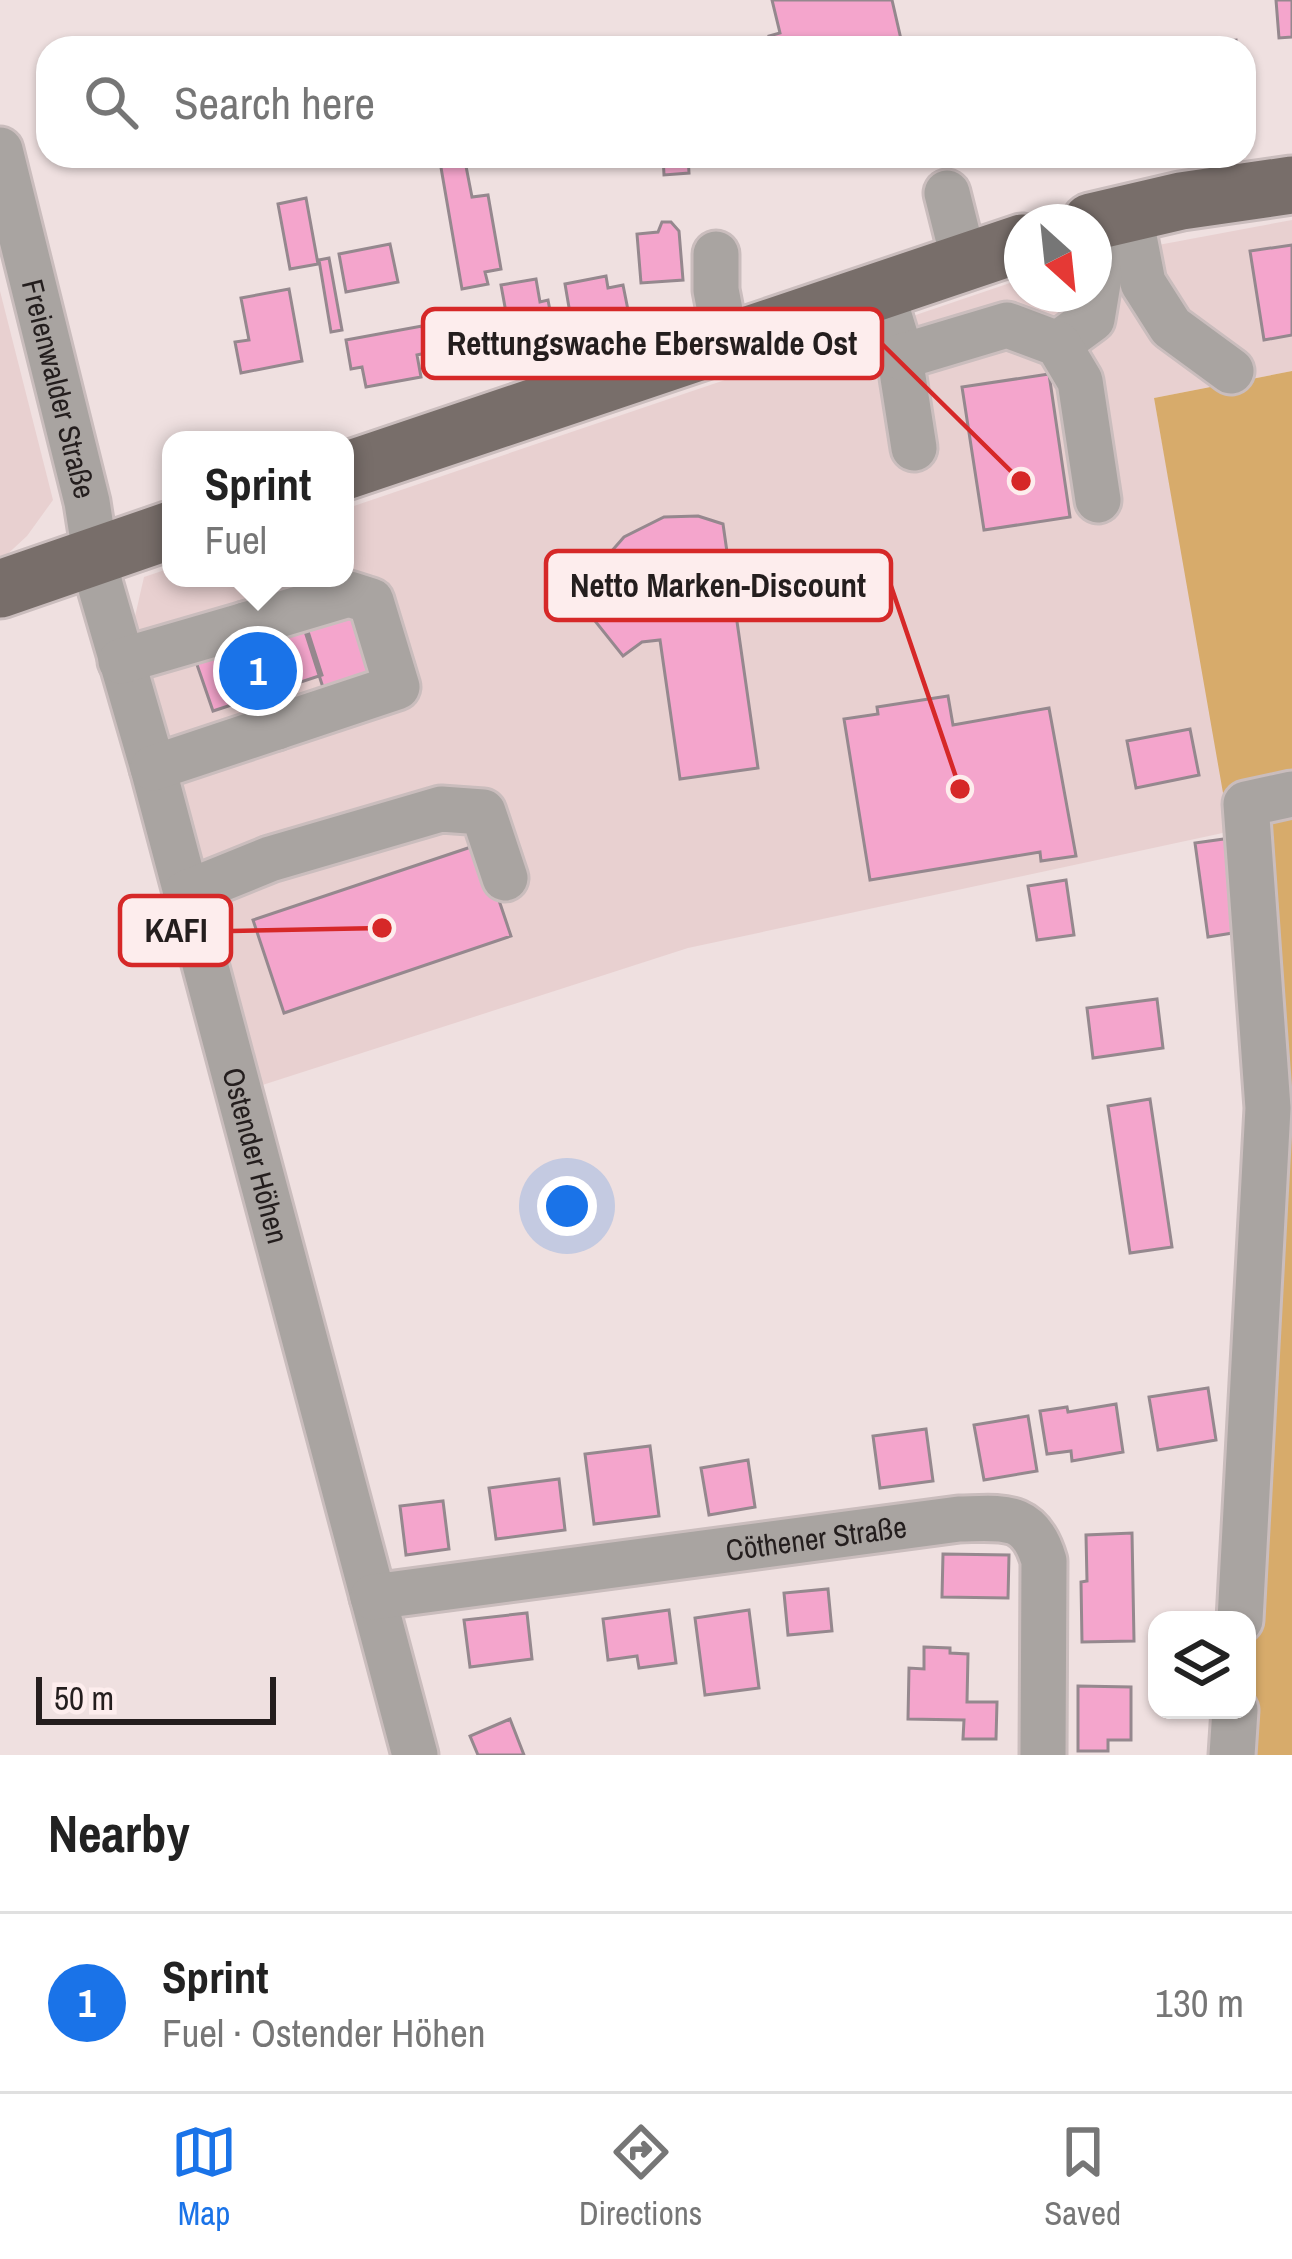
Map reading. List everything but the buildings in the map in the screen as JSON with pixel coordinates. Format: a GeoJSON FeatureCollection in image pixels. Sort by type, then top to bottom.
{"type":"FeatureCollection","features":[{"type":"Feature","properties":{"kind":"main road"},"geometry":{"type":"LineString","coordinates":[[1112,223],[1292,185]]}},
{"type":"Feature","properties":{"kind":"main road"},"geometry":{"type":"LineString","coordinates":[[354,468],[1004,249]]}},
{"type":"Feature","properties":{"kind":"main road"},"geometry":{"type":"LineString","coordinates":[[0,589],[162,533]]}},
{"type":"Feature","properties":{"kind":"street","name":"Freienwalder Straße"},"geometry":{"type":"LineString","coordinates":[[0,150],[56,367],[97,555]]}},
{"type":"Feature","properties":{"kind":"street"},"geometry":{"type":"LineString","coordinates":[[947,194],[964,261]]}},
{"type":"Feature","properties":{"kind":"street"},"geometry":{"type":"LineString","coordinates":[[1112,235],[1171,327],[1231,371]]}},
{"type":"Feature","properties":{"kind":"street"},"geometry":{"type":"LineString","coordinates":[[716,254],[716,290],[726,342]]}},
{"type":"Feature","properties":{"kind":"street"},"geometry":{"type":"LineString","coordinates":[[881,290],[900,357],[914,448]]}},
{"type":"Feature","properties":{"kind":"street"},"geometry":{"type":"LineString","coordinates":[[1058,344],[1092,319],[1093,312]]}},
{"type":"Feature","properties":{"kind":"street"},"geometry":{"type":"LineString","coordinates":[[900,357],[1007,325],[1058,344],[1080,381],[1098,500]]}},
{"type":"Feature","properties":{"kind":"street","name":"Ostender Höhen"},"geometry":{"type":"LineString","coordinates":[[97,555],[100,586],[153,768],[415,1755]]}},
{"type":"Feature","properties":{"kind":"street"},"geometry":{"type":"LineString","coordinates":[[121,661],[349,594],[371,601],[397,687],[153,768]]}},
{"type":"Feature","properties":{"kind":"street"},"geometry":{"type":"LineString","coordinates":[[244,625],[277,727]]}},
{"type":"Feature","properties":{"kind":"street"},"geometry":{"type":"LineString","coordinates":[[1240,1611],[1268,1108],[1246,804],[1292,794]]}},
{"type":"Feature","properties":{"kind":"street"},"geometry":{"type":"LineString","coordinates":[[186,892],[271,859],[441,808],[483,812],[505,878]]}},
{"type":"Feature","properties":{"kind":"street","name":"Cöthener Straße"},"geometry":{"type":"LineString","coordinates":[[374,1597],[959,1520],[1012,1520],[1026,1526],[1039,1543],[1044,1561],[1043,1755]]}},
{"type":"Feature","properties":{"kind":"street"},"geometry":{"type":"LineString","coordinates":[[1232,1755],[1234,1719]]}},
{"type":"Feature","properties":{"kind":"shaded area"},"geometry":{"type":"Polygon","coordinates":[[[1292,220],[1292,371],[1154,398],[1232,831],[688,948],[253,1088],[128,647],[144,577],[162,571],[162,587],[354,587],[354,506],[1004,285],[1004,312],[1112,312],[1112,254],[1292,220]]]}},
{"type":"Feature","properties":{"kind":"shaded area"},"geometry":{"type":"Polygon","coordinates":[[[0,291],[53,500],[27,536],[0,561],[0,291]]]}},
{"type":"Feature","properties":{"kind":"shaded area"},"geometry":{"type":"Polygon","coordinates":[[[1292,371],[1292,1755],[1223,1755],[1242,1719],[1256,1719],[1256,1611],[1247,1611],[1248,936],[1154,398],[1292,371]]]}},
{"type":"Feature","properties":{"kind":"place","name":"Rettungswache Eberswalde Ost"},"geometry":{"type":"Point","coordinates":[1021,481]}},
{"type":"Feature","properties":{"kind":"place","name":"Sprint"},"geometry":{"type":"Point","coordinates":[258,671]}},
{"type":"Feature","properties":{"kind":"place","name":"Netto Marken-Discount"},"geometry":{"type":"Point","coordinates":[960,789]}},
{"type":"Feature","properties":{"kind":"place","name":"KAFI"},"geometry":{"type":"Point","coordinates":[382,928]}}]}
